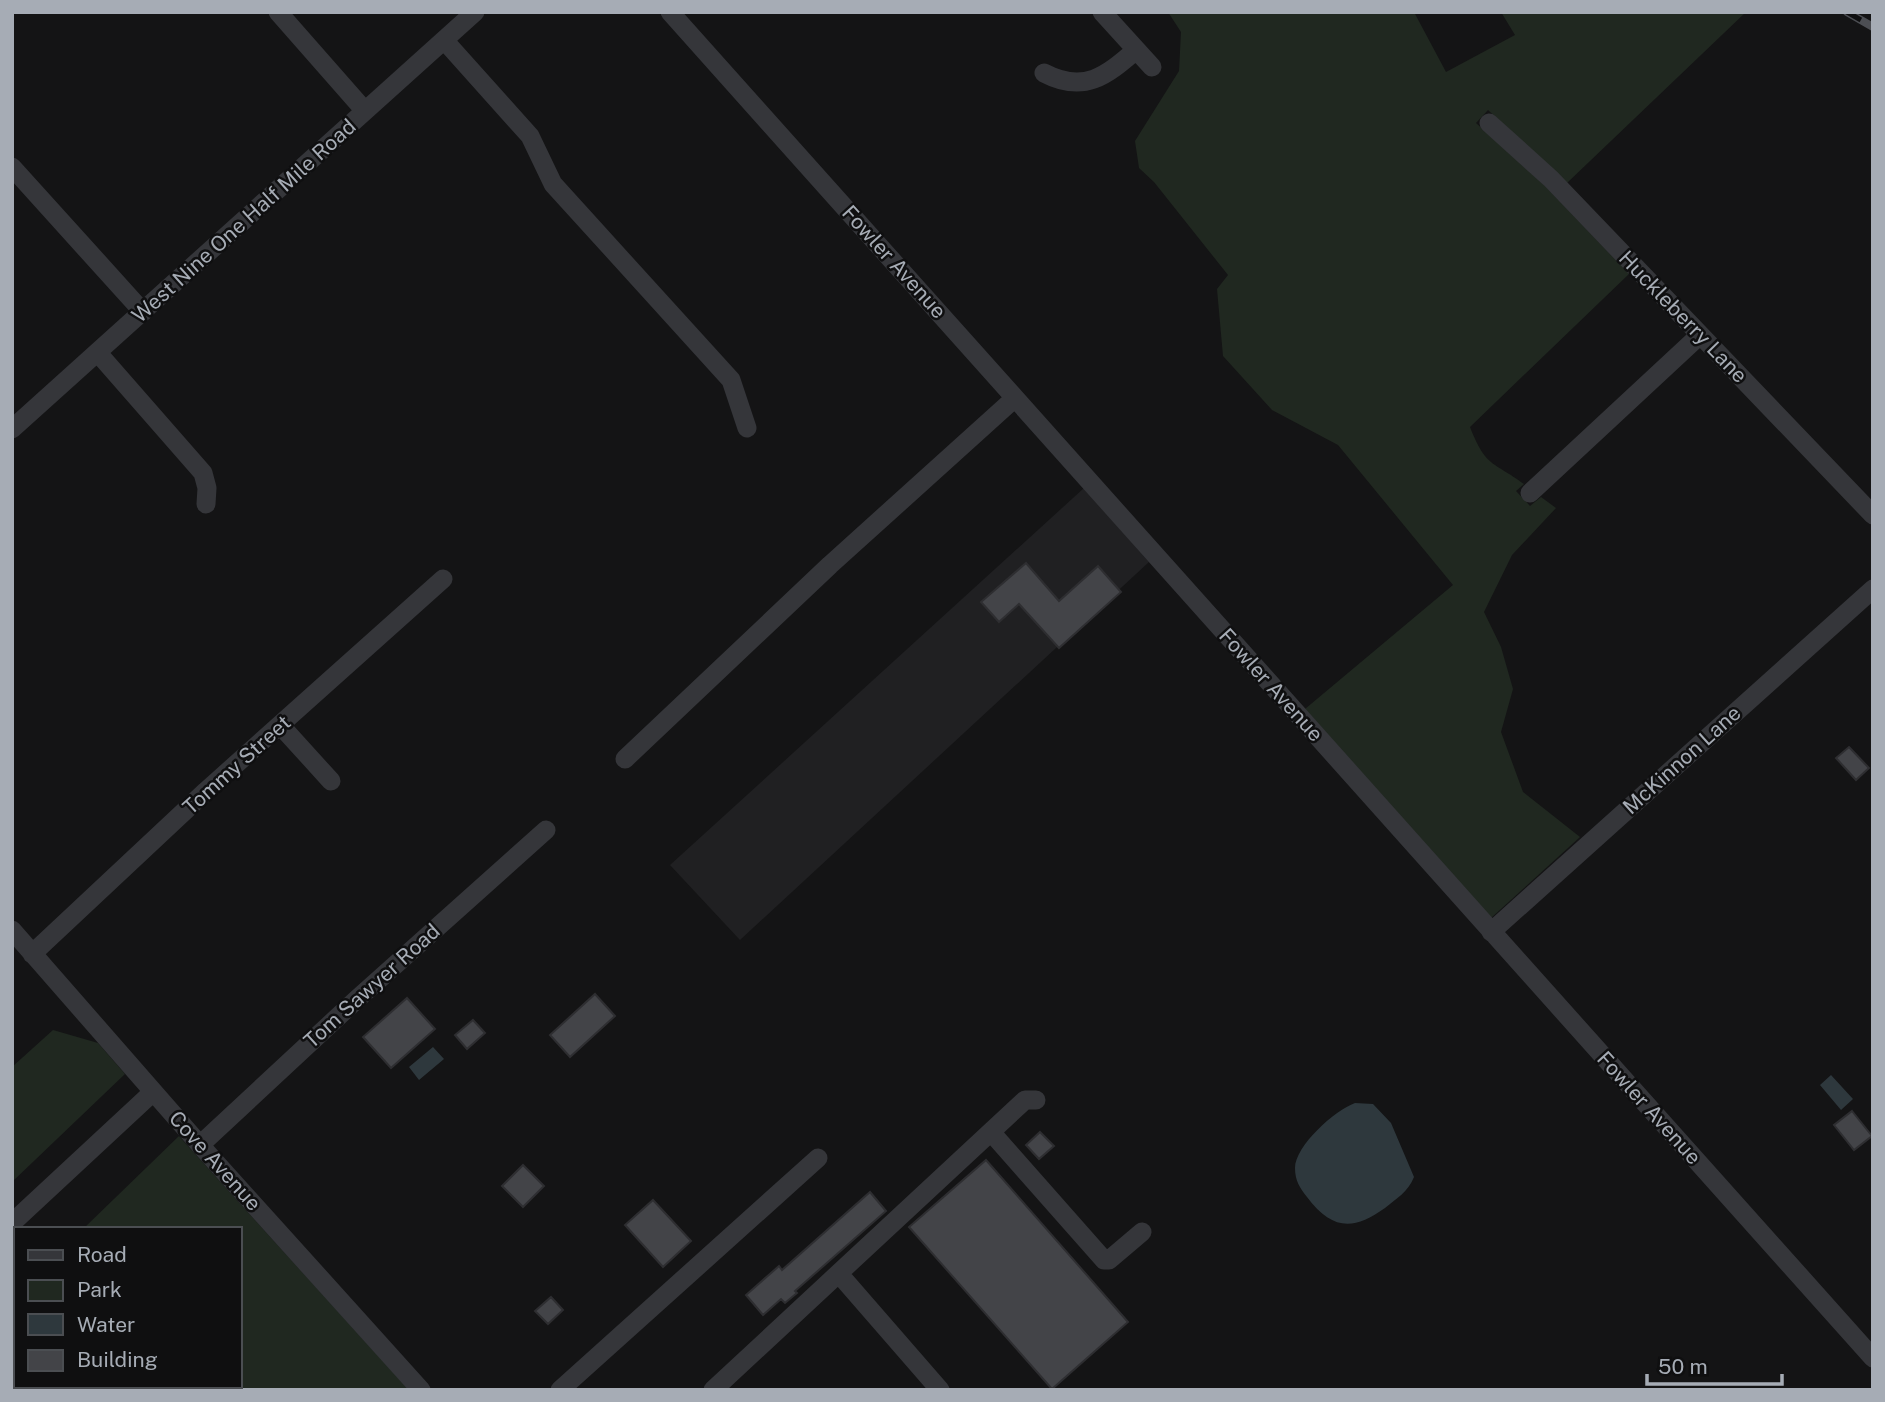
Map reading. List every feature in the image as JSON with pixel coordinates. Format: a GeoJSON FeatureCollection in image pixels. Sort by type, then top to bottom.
{"type":"FeatureCollection","features":[{"type":"Feature","properties":{"kind":"street"},"geometry":{"type":"LineString","coordinates":[[278,12],[365,111]]}},
{"type":"Feature","properties":{"kind":"street","name":"West Nine One Half Mile Road"},"geometry":{"type":"LineString","coordinates":[[12,429],[474,12]]}},
{"type":"Feature","properties":{"kind":"street","name":"Fowler Avenue"},"geometry":{"type":"LineString","coordinates":[[670,12],[1873,1358]]}},
{"type":"Feature","properties":{"kind":"street"},"geometry":{"type":"LineString","coordinates":[[1102,12],[1152,67]]}},
{"type":"Feature","properties":{"kind":"street"},"geometry":{"type":"LineString","coordinates":[[444,40],[516,118],[541,157],[553,184],[731,380],[747,428]]}},
{"type":"Feature","properties":{"kind":"street"},"geometry":{"type":"LineString","coordinates":[[1044,73],[1063,82],[1087,82],[1115,68],[1136,50]]}},
{"type":"Feature","properties":{"kind":"street","name":"Huckleberry Lane"},"geometry":{"type":"LineString","coordinates":[[1489,123],[1551,179],[1873,515]]}},
{"type":"Feature","properties":{"kind":"street"},"geometry":{"type":"LineString","coordinates":[[12,167],[143,312]]}},
{"type":"Feature","properties":{"kind":"street"},"geometry":{"type":"LineString","coordinates":[[1530,493],[1700,335]]}},
{"type":"Feature","properties":{"kind":"street"},"geometry":{"type":"LineString","coordinates":[[97,352],[204,473],[206,504]]}},
{"type":"Feature","properties":{"kind":"street"},"geometry":{"type":"LineString","coordinates":[[625,759],[830,565],[1015,398]]}},
{"type":"Feature","properties":{"kind":"street","name":"Tommy Street"},"geometry":{"type":"LineString","coordinates":[[32,954],[443,579]]}},
{"type":"Feature","properties":{"kind":"street","name":"McKinnon Lane"},"geometry":{"type":"LineString","coordinates":[[1491,932],[1873,589]]}},
{"type":"Feature","properties":{"kind":"street"},"geometry":{"type":"LineString","coordinates":[[281,726],[331,781]]}},
{"type":"Feature","properties":{"kind":"street","name":"Tom Sawyer Road"},"geometry":{"type":"LineString","coordinates":[[200,1145],[355,1000],[546,830]]}},
{"type":"Feature","properties":{"kind":"street","name":"Cove Avenue"},"geometry":{"type":"LineString","coordinates":[[12,930],[200,1145],[421,1390]]}},
{"type":"Feature","properties":{"kind":"street"},"geometry":{"type":"LineString","coordinates":[[12,1223],[153,1092]]}},
{"type":"Feature","properties":{"kind":"street"},"geometry":{"type":"LineString","coordinates":[[713,1390],[840,1275],[1025,1100],[1036,1100]]}},
{"type":"Feature","properties":{"kind":"street"},"geometry":{"type":"LineString","coordinates":[[991,1132],[1104,1260],[1109,1260],[1142,1232]]}},
{"type":"Feature","properties":{"kind":"street"},"geometry":{"type":"LineString","coordinates":[[559,1390],[818,1158]]}},
{"type":"Feature","properties":{"kind":"street"},"geometry":{"type":"LineString","coordinates":[[840,1275],[940,1390]]}},
{"type":"Feature","properties":{"kind":"shaded area"},"geometry":{"type":"Polygon","coordinates":[[[1084,488],[1149,562],[740,940],[670,865],[1084,488]]]}},
{"type":"Feature","properties":{"kind":"green space"},"geometry":{"type":"Polygon","coordinates":[[[1168,12],[1414,12],[1446,72],[1515,35],[1501,12],[1746,12],[1567,183],[1488,110],[1476,123],[1545,186],[1629,274],[1470,427],[1486,457],[1524,484],[1516,491],[1530,506],[1541,497],[1556,508],[1512,555],[1484,612],[1501,647],[1513,689],[1501,732],[1523,792],[1580,837],[1491,918],[1305,709],[1453,585],[1338,445],[1272,410],[1223,356],[1217,289],[1228,275],[1154,182],[1139,168],[1135,141],[1179,71],[1181,32],[1168,12]]]}},
{"type":"Feature","properties":{"kind":"green space"},"geometry":{"type":"Polygon","coordinates":[[[53,1030],[98,1043],[125,1074],[12,1182],[12,1067],[53,1030]]]}},
{"type":"Feature","properties":{"kind":"green space"},"geometry":{"type":"Polygon","coordinates":[[[179,1136],[409,1390],[12,1390],[14,1296],[14,1388],[242,1388],[242,1227],[85,1227],[179,1136]]]}},
{"type":"Feature","properties":{"kind":"water"},"geometry":{"type":"Polygon","coordinates":[[[433,1047],[444,1059],[419,1080],[409,1067],[433,1047]]]}},
{"type":"Feature","properties":{"kind":"water"},"geometry":{"type":"Polygon","coordinates":[[[1831,1075],[1853,1099],[1841,1110],[1820,1085],[1831,1075]]]}},
{"type":"Feature","properties":{"kind":"water"},"geometry":{"type":"Polygon","coordinates":[[[1355,1103],[1373,1104],[1391,1123],[1414,1177],[1405,1191],[1385,1208],[1363,1221],[1343,1224],[1325,1216],[1316,1208],[1300,1187],[1295,1168],[1302,1150],[1318,1130],[1337,1113],[1355,1103]]]}},
{"type":"Feature","properties":{"kind":"building"},"geometry":{"type":"Polygon","coordinates":[[[1026,563],[1059,601],[1098,566],[1121,592],[1059,648],[1019,604],[999,622],[981,602],[1026,563]]]}},
{"type":"Feature","properties":{"kind":"building"},"geometry":{"type":"Polygon","coordinates":[[[1849,747],[1869,768],[1856,780],[1836,758],[1849,747]]]}},
{"type":"Feature","properties":{"kind":"building"},"geometry":{"type":"Polygon","coordinates":[[[595,994],[615,1016],[570,1057],[550,1035],[595,994]]]}},
{"type":"Feature","properties":{"kind":"building"},"geometry":{"type":"Polygon","coordinates":[[[407,998],[435,1029],[391,1068],[363,1037],[407,998]]]}},
{"type":"Feature","properties":{"kind":"building"},"geometry":{"type":"Polygon","coordinates":[[[473,1020],[485,1033],[467,1049],[455,1035],[473,1020]]]}},
{"type":"Feature","properties":{"kind":"building"},"geometry":{"type":"Polygon","coordinates":[[[1852,1111],[1872,1136],[1854,1150],[1834,1125],[1852,1111]]]}},
{"type":"Feature","properties":{"kind":"building"},"geometry":{"type":"Polygon","coordinates":[[[1040,1132],[1054,1146],[1039,1159],[1026,1145],[1040,1132]]]}},
{"type":"Feature","properties":{"kind":"building"},"geometry":{"type":"Polygon","coordinates":[[[986,1160],[1128,1322],[1052,1389],[909,1227],[986,1160]]]}},
{"type":"Feature","properties":{"kind":"building"},"geometry":{"type":"Polygon","coordinates":[[[523,1165],[544,1186],[523,1207],[502,1186],[523,1165]]]}},
{"type":"Feature","properties":{"kind":"building"},"geometry":{"type":"Polygon","coordinates":[[[870,1192],[886,1211],[795,1291],[797,1293],[785,1303],[781,1299],[763,1315],[746,1295],[779,1266],[782,1270],[870,1192]]]}},
{"type":"Feature","properties":{"kind":"building"},"geometry":{"type":"Polygon","coordinates":[[[653,1200],[691,1241],[663,1267],[625,1225],[653,1200]]]}},
{"type":"Feature","properties":{"kind":"building"},"geometry":{"type":"Polygon","coordinates":[[[551,1297],[563,1310],[548,1324],[535,1311],[551,1297]]]}},
{"type":"Feature","properties":{"kind":"railway"},"geometry":{"type":"LineString","coordinates":[[1847,12],[1873,27]]}}]}
